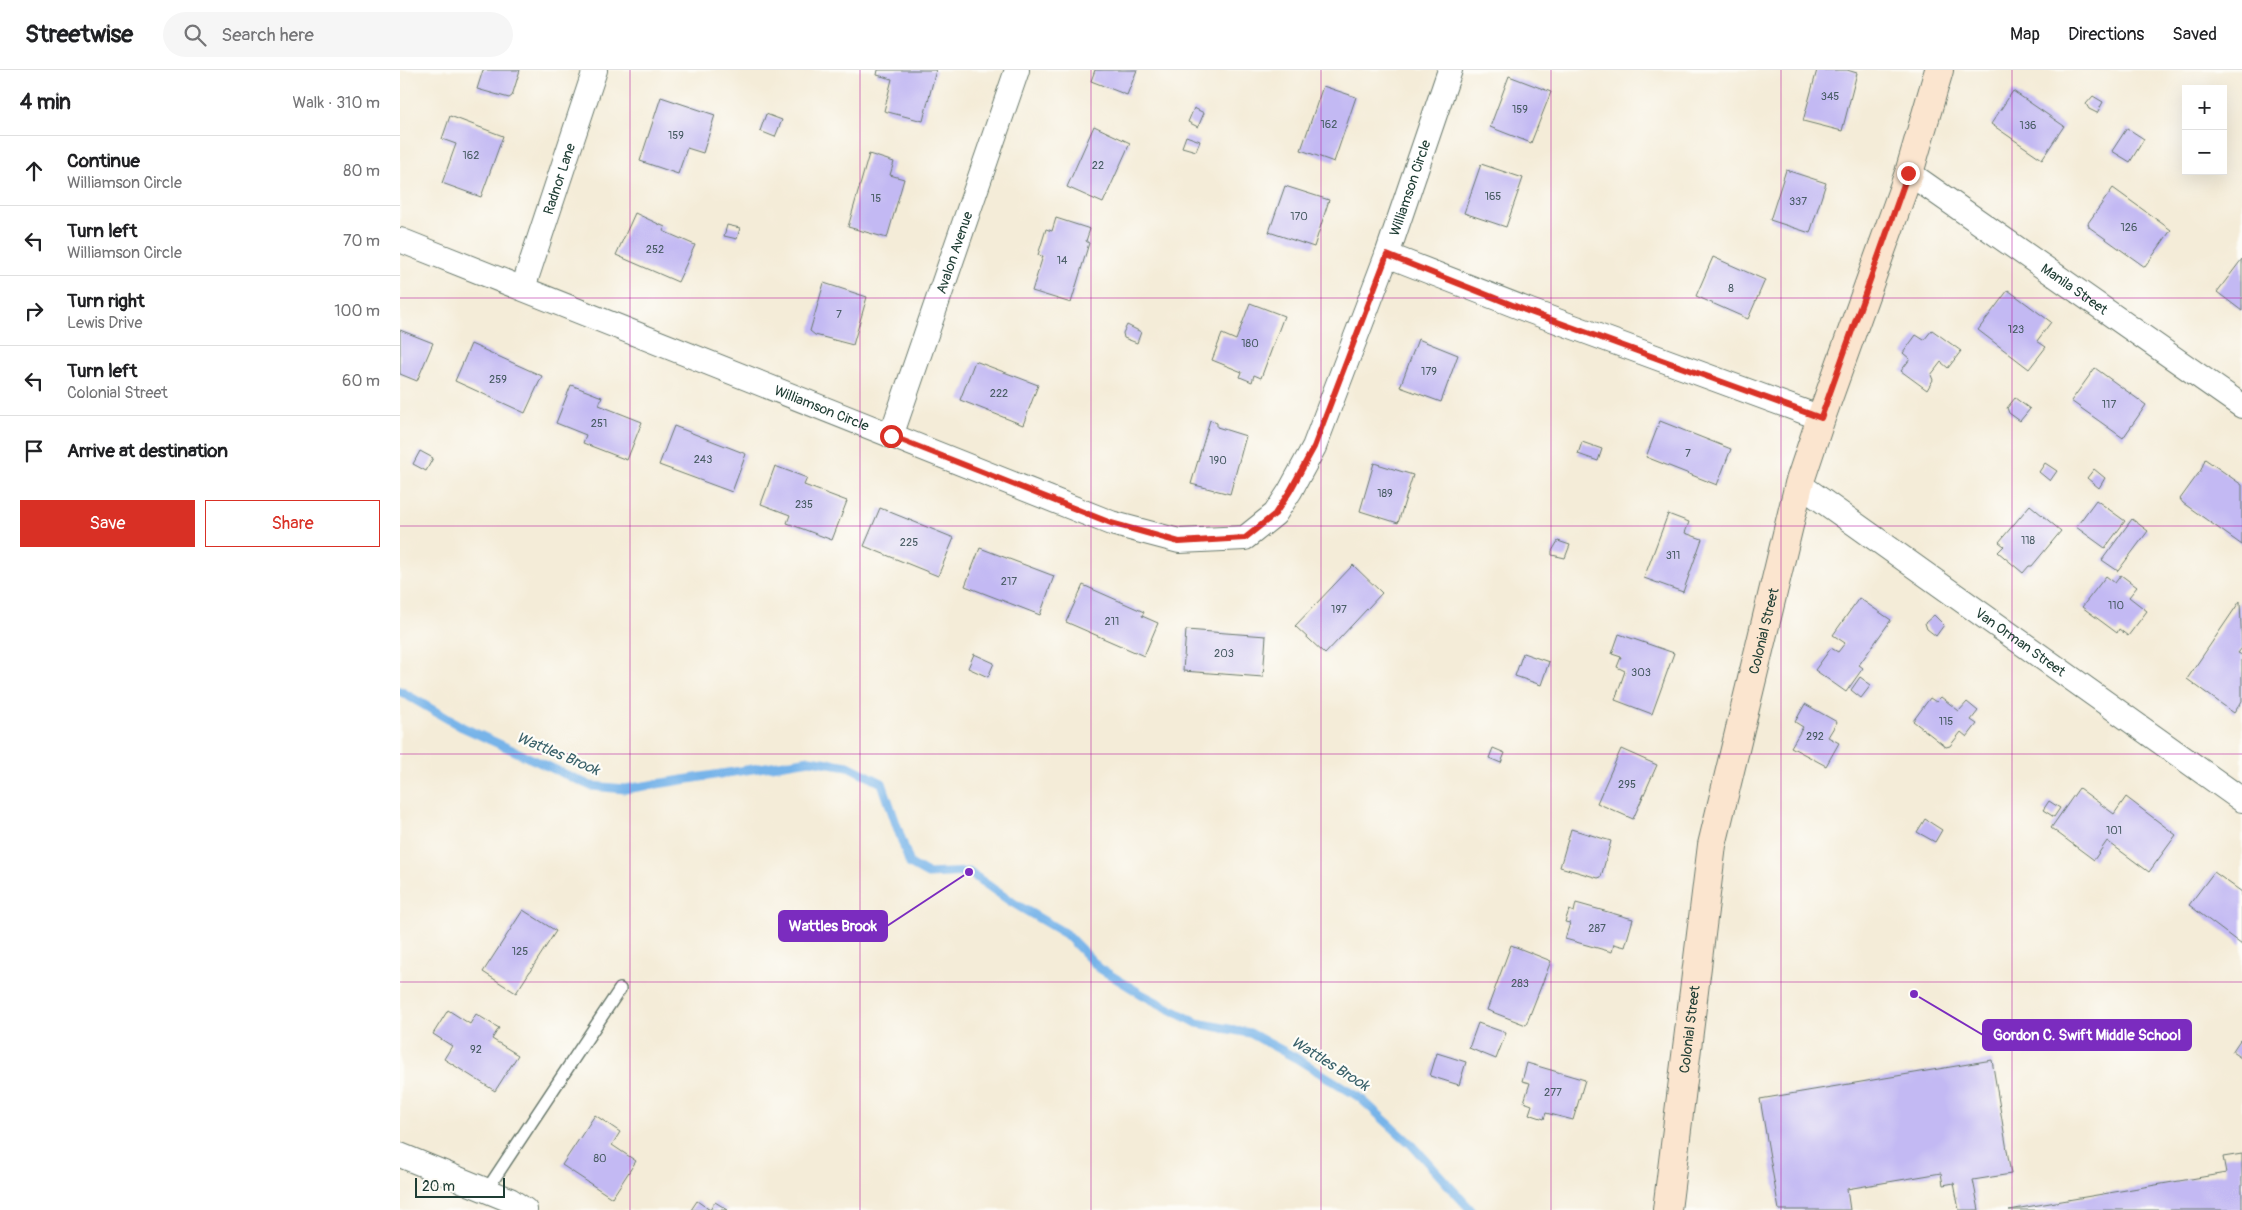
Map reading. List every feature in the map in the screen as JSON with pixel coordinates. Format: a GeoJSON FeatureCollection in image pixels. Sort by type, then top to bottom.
{"type":"FeatureCollection","features":[{"type":"Feature","properties":{"kind":"street","name":"Radnor Lane"},"geometry":{"type":"LineString","coordinates":[[523,288],[595,70]]}},
{"type":"Feature","properties":{"kind":"street","name":"Avalon Avenue"},"geometry":{"type":"LineString","coordinates":[[891,436],[1017,70]]}},
{"type":"Feature","properties":{"kind":"street","name":"Williamson Circle"},"geometry":{"type":"LineString","coordinates":[[400,240],[1111,523],[1179,542],[1245,538],[1275,514],[1314,447],[1387,255],[1450,70]]}},
{"type":"Feature","properties":{"kind":"street","name":"Colonial Street"},"geometry":{"type":"LineString","coordinates":[[1667,1210],[1712,845],[1800,484],[1821,418],[1908,173],[1939,70]]}},
{"type":"Feature","properties":{"kind":"street","name":"Manila Street"},"geometry":{"type":"LineString","coordinates":[[1908,173],[2242,406]]}},
{"type":"Feature","properties":{"kind":"street"},"geometry":{"type":"LineString","coordinates":[[1387,255],[1530,312],[1821,418]]}},
{"type":"Feature","properties":{"kind":"street","name":"Van Orman Street"},"geometry":{"type":"LineString","coordinates":[[1800,484],[2242,800]]}},
{"type":"Feature","properties":{"kind":"street"},"geometry":{"type":"LineString","coordinates":[[400,1155],[510,1200],[525,1210]]}},
{"type":"Feature","properties":{"kind":"lane"},"geometry":{"type":"LineString","coordinates":[[486,1190],[620,989]]}},
{"type":"Feature","properties":{"kind":"building"},"geometry":{"type":"Polygon","coordinates":[[[483,70],[520,70],[512,96],[509,98],[477,89],[483,70]]]}},
{"type":"Feature","properties":{"kind":"building"},"geometry":{"type":"Polygon","coordinates":[[[878,70],[936,70],[923,121],[884,111],[892,79],[877,75],[878,70]]]}},
{"type":"Feature","properties":{"kind":"building"},"geometry":{"type":"Polygon","coordinates":[[[1095,70],[1137,70],[1127,95],[1091,81],[1095,70]]]}},
{"type":"Feature","properties":{"kind":"building"},"geometry":{"type":"Polygon","coordinates":[[[1817,70],[1847,70],[1857,73],[1842,131],[1803,121],[1817,70]]]}},
{"type":"Feature","properties":{"kind":"building"},"geometry":{"type":"Polygon","coordinates":[[[1509,76],[1551,92],[1531,143],[1490,127],[1509,76]]]}},
{"type":"Feature","properties":{"kind":"building"},"geometry":{"type":"Polygon","coordinates":[[[1323,86],[1356,97],[1334,162],[1301,150],[1323,86]]]}},
{"type":"Feature","properties":{"kind":"building"},"geometry":{"type":"Polygon","coordinates":[[[2013,91],[2064,126],[2042,159],[1991,124],[2013,91]]]}},
{"type":"Feature","properties":{"kind":"building"},"geometry":{"type":"Polygon","coordinates":[[[2093,96],[2103,102],[2097,113],[2089,109],[2086,104],[2093,96]]]}},
{"type":"Feature","properties":{"kind":"building"},"geometry":{"type":"Polygon","coordinates":[[[661,97],[715,115],[703,153],[687,148],[678,174],[640,161],[661,97]]]}},
{"type":"Feature","properties":{"kind":"building"},"geometry":{"type":"Polygon","coordinates":[[[1194,108],[1204,113],[1198,127],[1188,122],[1194,108]]]}},
{"type":"Feature","properties":{"kind":"building"},"geometry":{"type":"Polygon","coordinates":[[[766,114],[782,120],[775,137],[760,131],[766,114]]]}},
{"type":"Feature","properties":{"kind":"building"},"geometry":{"type":"Polygon","coordinates":[[[450,116],[503,136],[481,197],[442,183],[456,144],[442,139],[450,116]]]}},
{"type":"Feature","properties":{"kind":"building"},"geometry":{"type":"Polygon","coordinates":[[[1094,126],[1130,143],[1103,203],[1067,187],[1094,126]]]}},
{"type":"Feature","properties":{"kind":"building"},"geometry":{"type":"Polygon","coordinates":[[[2127,128],[2144,139],[2130,162],[2112,151],[2127,128]]]}},
{"type":"Feature","properties":{"kind":"building"},"geometry":{"type":"Polygon","coordinates":[[[1186,136],[1200,141],[1196,151],[1182,147],[1186,136]]]}},
{"type":"Feature","properties":{"kind":"building"},"geometry":{"type":"Polygon","coordinates":[[[869,154],[894,162],[890,175],[904,179],[887,238],[848,227],[869,154]]]}},
{"type":"Feature","properties":{"kind":"building"},"geometry":{"type":"Polygon","coordinates":[[[1481,164],[1523,178],[1506,227],[1464,213],[1481,164]]]}},
{"type":"Feature","properties":{"kind":"building"},"geometry":{"type":"Polygon","coordinates":[[[1786,170],[1826,183],[1810,233],[1770,220],[1786,170]]]}},
{"type":"Feature","properties":{"kind":"building"},"geometry":{"type":"Polygon","coordinates":[[[1285,186],[1329,200],[1314,247],[1269,232],[1285,186]]]}},
{"type":"Feature","properties":{"kind":"building"},"geometry":{"type":"Polygon","coordinates":[[[2113,188],[2171,230],[2145,267],[2089,227],[2088,223],[2113,188]]]}},
{"type":"Feature","properties":{"kind":"building"},"geometry":{"type":"Polygon","coordinates":[[[635,213],[665,227],[663,231],[695,245],[678,282],[616,255],[635,213]]]}},
{"type":"Feature","properties":{"kind":"building"},"geometry":{"type":"Polygon","coordinates":[[[1056,218],[1090,229],[1086,241],[1089,243],[1071,303],[1032,291],[1043,256],[1038,255],[1046,229],[1052,231],[1056,218]]]}},
{"type":"Feature","properties":{"kind":"building"},"geometry":{"type":"Polygon","coordinates":[[[727,225],[740,228],[737,239],[724,236],[727,225]]]}},
{"type":"Feature","properties":{"kind":"building"},"geometry":{"type":"Polygon","coordinates":[[[1713,257],[1765,280],[1748,319],[1696,296],[1713,257]]]}},
{"type":"Feature","properties":{"kind":"building"},"geometry":{"type":"Polygon","coordinates":[[[2242,259],[2242,311],[2217,292],[2242,259]]]}},
{"type":"Feature","properties":{"kind":"building"},"geometry":{"type":"Polygon","coordinates":[[[824,283],[867,297],[853,345],[815,335],[810,331],[824,283]]]}},
{"type":"Feature","properties":{"kind":"building"},"geometry":{"type":"Polygon","coordinates":[[[2008,290],[2051,322],[2037,341],[2046,347],[2029,369],[1978,330],[2008,290]]]}},
{"type":"Feature","properties":{"kind":"building"},"geometry":{"type":"Polygon","coordinates":[[[1250,303],[1284,316],[1261,378],[1254,375],[1252,382],[1240,377],[1242,372],[1212,360],[1222,334],[1236,340],[1250,303]]]}},
{"type":"Feature","properties":{"kind":"building"},"geometry":{"type":"Polygon","coordinates":[[[1127,325],[1141,332],[1137,343],[1124,338],[1123,333],[1127,325]]]}},
{"type":"Feature","properties":{"kind":"building"},"geometry":{"type":"Polygon","coordinates":[[[400,330],[433,343],[417,381],[400,374],[400,330]]]}},
{"type":"Feature","properties":{"kind":"building"},"geometry":{"type":"Polygon","coordinates":[[[1932,330],[1961,351],[1948,368],[1941,362],[1931,375],[1933,380],[1927,390],[1901,371],[1910,359],[1903,353],[1916,335],[1924,340],[1932,330]]]}},
{"type":"Feature","properties":{"kind":"building"},"geometry":{"type":"Polygon","coordinates":[[[1418,339],[1458,355],[1441,402],[1400,387],[1418,339]]]}},
{"type":"Feature","properties":{"kind":"building"},"geometry":{"type":"Polygon","coordinates":[[[471,344],[542,376],[525,413],[455,381],[471,344]]]}},
{"type":"Feature","properties":{"kind":"building"},"geometry":{"type":"Polygon","coordinates":[[[975,361],[1038,385],[1023,425],[960,400],[975,361]]]}},
{"type":"Feature","properties":{"kind":"building"},"geometry":{"type":"Polygon","coordinates":[[[2095,368],[2146,405],[2123,438],[2071,401],[2095,368]]]}},
{"type":"Feature","properties":{"kind":"building"},"geometry":{"type":"Polygon","coordinates":[[[571,385],[602,397],[599,405],[642,422],[627,460],[583,443],[586,435],[556,423],[571,385]]]}},
{"type":"Feature","properties":{"kind":"building"},"geometry":{"type":"Polygon","coordinates":[[[2015,398],[2030,409],[2020,421],[2009,413],[2007,408],[2015,398]]]}},
{"type":"Feature","properties":{"kind":"building"},"geometry":{"type":"Polygon","coordinates":[[[1210,420],[1217,423],[1217,427],[1246,436],[1230,494],[1191,484],[1210,420]]]}},
{"type":"Feature","properties":{"kind":"building"},"geometry":{"type":"Polygon","coordinates":[[[1660,421],[1731,449],[1717,485],[1646,457],[1660,421]]]}},
{"type":"Feature","properties":{"kind":"building"},"geometry":{"type":"Polygon","coordinates":[[[674,426],[746,454],[732,492],[659,465],[674,426]]]}},
{"type":"Feature","properties":{"kind":"building"},"geometry":{"type":"Polygon","coordinates":[[[1582,442],[1602,449],[1598,461],[1578,454],[1582,442]]]}},
{"type":"Feature","properties":{"kind":"building"},"geometry":{"type":"Polygon","coordinates":[[[420,451],[433,458],[426,471],[413,464],[420,451]]]}},
{"type":"Feature","properties":{"kind":"building"},"geometry":{"type":"Polygon","coordinates":[[[2205,459],[2242,485],[2242,545],[2180,499],[2201,470],[2205,459]]]}},
{"type":"Feature","properties":{"kind":"building"},"geometry":{"type":"Polygon","coordinates":[[[1374,463],[1413,475],[1398,523],[1360,511],[1374,463]]]}},
{"type":"Feature","properties":{"kind":"building"},"geometry":{"type":"Polygon","coordinates":[[[2045,463],[2057,471],[2050,481],[2039,472],[2045,463]]]}},
{"type":"Feature","properties":{"kind":"building"},"geometry":{"type":"Polygon","coordinates":[[[775,466],[807,478],[804,485],[847,501],[832,540],[787,523],[790,515],[761,504],[775,466]]]}},
{"type":"Feature","properties":{"kind":"building"},"geometry":{"type":"Polygon","coordinates":[[[2094,469],[2105,478],[2099,488],[2087,478],[2094,469]]]}},
{"type":"Feature","properties":{"kind":"building"},"geometry":{"type":"Polygon","coordinates":[[[2096,500],[2125,521],[2105,548],[2076,527],[2096,500]]]}},
{"type":"Feature","properties":{"kind":"building"},"geometry":{"type":"Polygon","coordinates":[[[2030,505],[2061,531],[2032,566],[2029,566],[2023,573],[1998,552],[2004,546],[1999,542],[2030,505]]]}},
{"type":"Feature","properties":{"kind":"building"},"geometry":{"type":"Polygon","coordinates":[[[880,508],[954,538],[938,576],[864,546],[880,508]]]}},
{"type":"Feature","properties":{"kind":"building"},"geometry":{"type":"Polygon","coordinates":[[[1668,514],[1689,522],[1685,533],[1702,539],[1683,592],[1644,578],[1668,514]]]}},
{"type":"Feature","properties":{"kind":"building"},"geometry":{"type":"Polygon","coordinates":[[[2132,519],[2148,531],[2118,571],[2102,560],[2132,519]]]}},
{"type":"Feature","properties":{"kind":"building"},"geometry":{"type":"Polygon","coordinates":[[[1558,541],[1570,545],[1565,558],[1552,555],[1552,551],[1558,541]]]}},
{"type":"Feature","properties":{"kind":"building"},"geometry":{"type":"Polygon","coordinates":[[[980,548],[1054,576],[1040,615],[965,586],[980,548]]]}},
{"type":"Feature","properties":{"kind":"building"},"geometry":{"type":"Polygon","coordinates":[[[1353,565],[1382,593],[1325,654],[1295,626],[1353,565]]]}},
{"type":"Feature","properties":{"kind":"building"},"geometry":{"type":"Polygon","coordinates":[[[2121,575],[2137,587],[2129,597],[2147,611],[2128,636],[2119,629],[2117,633],[2082,607],[2106,576],[2115,583],[2121,575]]]}},
{"type":"Feature","properties":{"kind":"building"},"geometry":{"type":"Polygon","coordinates":[[[1083,585],[1144,612],[1142,616],[1158,623],[1144,656],[1066,622],[1083,585]]]}},
{"type":"Feature","properties":{"kind":"building"},"geometry":{"type":"Polygon","coordinates":[[[1859,598],[1891,620],[1859,665],[1863,668],[1846,692],[1815,670],[1831,648],[1838,652],[1845,643],[1833,635],[1859,598]]]}},
{"type":"Feature","properties":{"kind":"building"},"geometry":{"type":"Polygon","coordinates":[[[2240,601],[2242,648],[2238,653],[2242,655],[2242,701],[2234,713],[2187,679],[2240,601]]]}},
{"type":"Feature","properties":{"kind":"building"},"geometry":{"type":"Polygon","coordinates":[[[1934,615],[1944,625],[1936,636],[1927,629],[1925,623],[1934,615]]]}},
{"type":"Feature","properties":{"kind":"building"},"geometry":{"type":"Polygon","coordinates":[[[1186,630],[1266,636],[1263,677],[1183,671],[1186,630]]]}},
{"type":"Feature","properties":{"kind":"building"},"geometry":{"type":"Polygon","coordinates":[[[1619,634],[1674,653],[1652,714],[1615,700],[1625,671],[1617,667],[1621,657],[1612,654],[1619,634]]]}},
{"type":"Feature","properties":{"kind":"building"},"geometry":{"type":"Polygon","coordinates":[[[1523,653],[1549,662],[1541,685],[1515,676],[1523,653]]]}},
{"type":"Feature","properties":{"kind":"building"},"geometry":{"type":"Polygon","coordinates":[[[974,654],[994,663],[988,677],[968,668],[974,654]]]}},
{"type":"Feature","properties":{"kind":"building"},"geometry":{"type":"Polygon","coordinates":[[[1860,677],[1871,685],[1861,698],[1851,690],[1860,677]]]}},
{"type":"Feature","properties":{"kind":"building"},"geometry":{"type":"Polygon","coordinates":[[[1941,697],[1959,711],[1967,702],[1978,711],[1971,720],[1977,724],[1967,737],[1961,732],[1950,746],[1946,747],[1913,721],[1930,698],[1936,702],[1941,697]]]}},
{"type":"Feature","properties":{"kind":"building"},"geometry":{"type":"Polygon","coordinates":[[[1805,704],[1837,722],[1828,737],[1839,743],[1826,766],[1791,747],[1803,727],[1795,722],[1805,704]]]}},
{"type":"Feature","properties":{"kind":"building"},"geometry":{"type":"Polygon","coordinates":[[[1493,748],[1505,753],[1501,763],[1489,758],[1493,748]]]}},
{"type":"Feature","properties":{"kind":"building"},"geometry":{"type":"Polygon","coordinates":[[[1621,749],[1657,765],[1633,819],[1597,803],[1621,749]]]}},
{"type":"Feature","properties":{"kind":"building"},"geometry":{"type":"Polygon","coordinates":[[[2079,788],[2114,814],[2126,797],[2176,835],[2149,872],[2107,841],[2094,860],[2051,828],[2079,788]]]}},
{"type":"Feature","properties":{"kind":"building"},"geometry":{"type":"Polygon","coordinates":[[[2049,801],[2060,808],[2054,817],[2043,810],[2049,801]]]}},
{"type":"Feature","properties":{"kind":"building"},"geometry":{"type":"Polygon","coordinates":[[[1925,819],[1942,830],[1935,842],[1917,832],[1925,819]]]}},
{"type":"Feature","properties":{"kind":"building"},"geometry":{"type":"Polygon","coordinates":[[[1571,829],[1611,841],[1601,877],[1598,878],[1560,867],[1571,829]]]}},
{"type":"Feature","properties":{"kind":"building"},"geometry":{"type":"Polygon","coordinates":[[[2214,872],[2242,892],[2242,945],[2189,905],[2214,872]]]}},
{"type":"Feature","properties":{"kind":"building"},"geometry":{"type":"Polygon","coordinates":[[[1576,903],[1633,919],[1625,947],[1614,944],[1612,952],[1565,939],[1570,923],[1565,922],[1569,910],[1574,912],[1576,903]]]}},
{"type":"Feature","properties":{"kind":"building"},"geometry":{"type":"Polygon","coordinates":[[[523,910],[556,931],[516,993],[483,972],[523,910]]]}},
{"type":"Feature","properties":{"kind":"building"},"geometry":{"type":"Polygon","coordinates":[[[1511,945],[1551,961],[1526,1025],[1487,1010],[1511,945]]]}},
{"type":"Feature","properties":{"kind":"building"},"geometry":{"type":"Polygon","coordinates":[[[448,1010],[470,1024],[476,1014],[499,1028],[492,1039],[518,1055],[495,1091],[444,1059],[452,1046],[433,1034],[448,1010]]]}},
{"type":"Feature","properties":{"kind":"building"},"geometry":{"type":"Polygon","coordinates":[[[1478,1023],[1506,1033],[1496,1059],[1469,1048],[1478,1023]]]}},
{"type":"Feature","properties":{"kind":"building"},"geometry":{"type":"Polygon","coordinates":[[[2240,1040],[2242,1041],[2241,1058],[2232,1052],[2240,1040]]]}},
{"type":"Feature","properties":{"kind":"building"},"geometry":{"type":"Polygon","coordinates":[[[1437,1053],[1466,1062],[1459,1085],[1430,1076],[1437,1053]]]}},
{"type":"Feature","properties":{"kind":"building"},"geometry":{"type":"Polygon","coordinates":[[[1992,1060],[2011,1174],[1973,1180],[1979,1210],[1959,1210],[1954,1183],[1943,1185],[1941,1173],[1847,1189],[1850,1210],[1779,1210],[1760,1099],[1992,1060]]]}},
{"type":"Feature","properties":{"kind":"building"},"geometry":{"type":"Polygon","coordinates":[[[1527,1063],[1585,1080],[1573,1120],[1546,1113],[1544,1119],[1529,1114],[1532,1105],[1524,1102],[1530,1083],[1522,1081],[1527,1063]]]}},
{"type":"Feature","properties":{"kind":"building"},"geometry":{"type":"Polygon","coordinates":[[[595,1115],[620,1132],[612,1145],[636,1161],[612,1198],[562,1165],[595,1115]]]}},
{"type":"Feature","properties":{"kind":"building"},"geometry":{"type":"Polygon","coordinates":[[[2242,1154],[2242,1210],[2009,1210],[2226,1173],[2223,1157],[2242,1154]]]}},
{"type":"Feature","properties":{"kind":"building"},"geometry":{"type":"Polygon","coordinates":[[[697,1201],[710,1210],[691,1210],[697,1201]]]}},
{"type":"Feature","properties":{"kind":"building"},"geometry":{"type":"Polygon","coordinates":[[[715,1202],[728,1210],[710,1210],[715,1202]]]}},
{"type":"Feature","properties":{"kind":"waterway","name":"Wattles Brook"},"geometry":{"type":"LineString","coordinates":[[400,691],[462,727],[591,786],[625,789],[810,760],[848,766],[882,783],[910,864],[928,874],[969,872],[1010,901],[1066,934],[1099,968],[1143,995],[1197,1023],[1250,1033],[1296,1058],[1359,1097],[1412,1145],[1471,1210]]}},
{"type":"Feature","properties":{"kind":"place","name":"Wattles Brook"},"geometry":{"type":"Point","coordinates":[969,872]}},
{"type":"Feature","properties":{"kind":"place","name":"Gordon C. Swift Middle School"},"geometry":{"type":"Point","coordinates":[1914,994]}},
{"type":"Feature","properties":{"kind":"route"},"geometry":{"type":"LineString","coordinates":[[891,436],[1111,523],[1179,542],[1245,538],[1275,514],[1314,447],[1387,255],[1530,312],[1821,418],[1908,173]]}}]}
